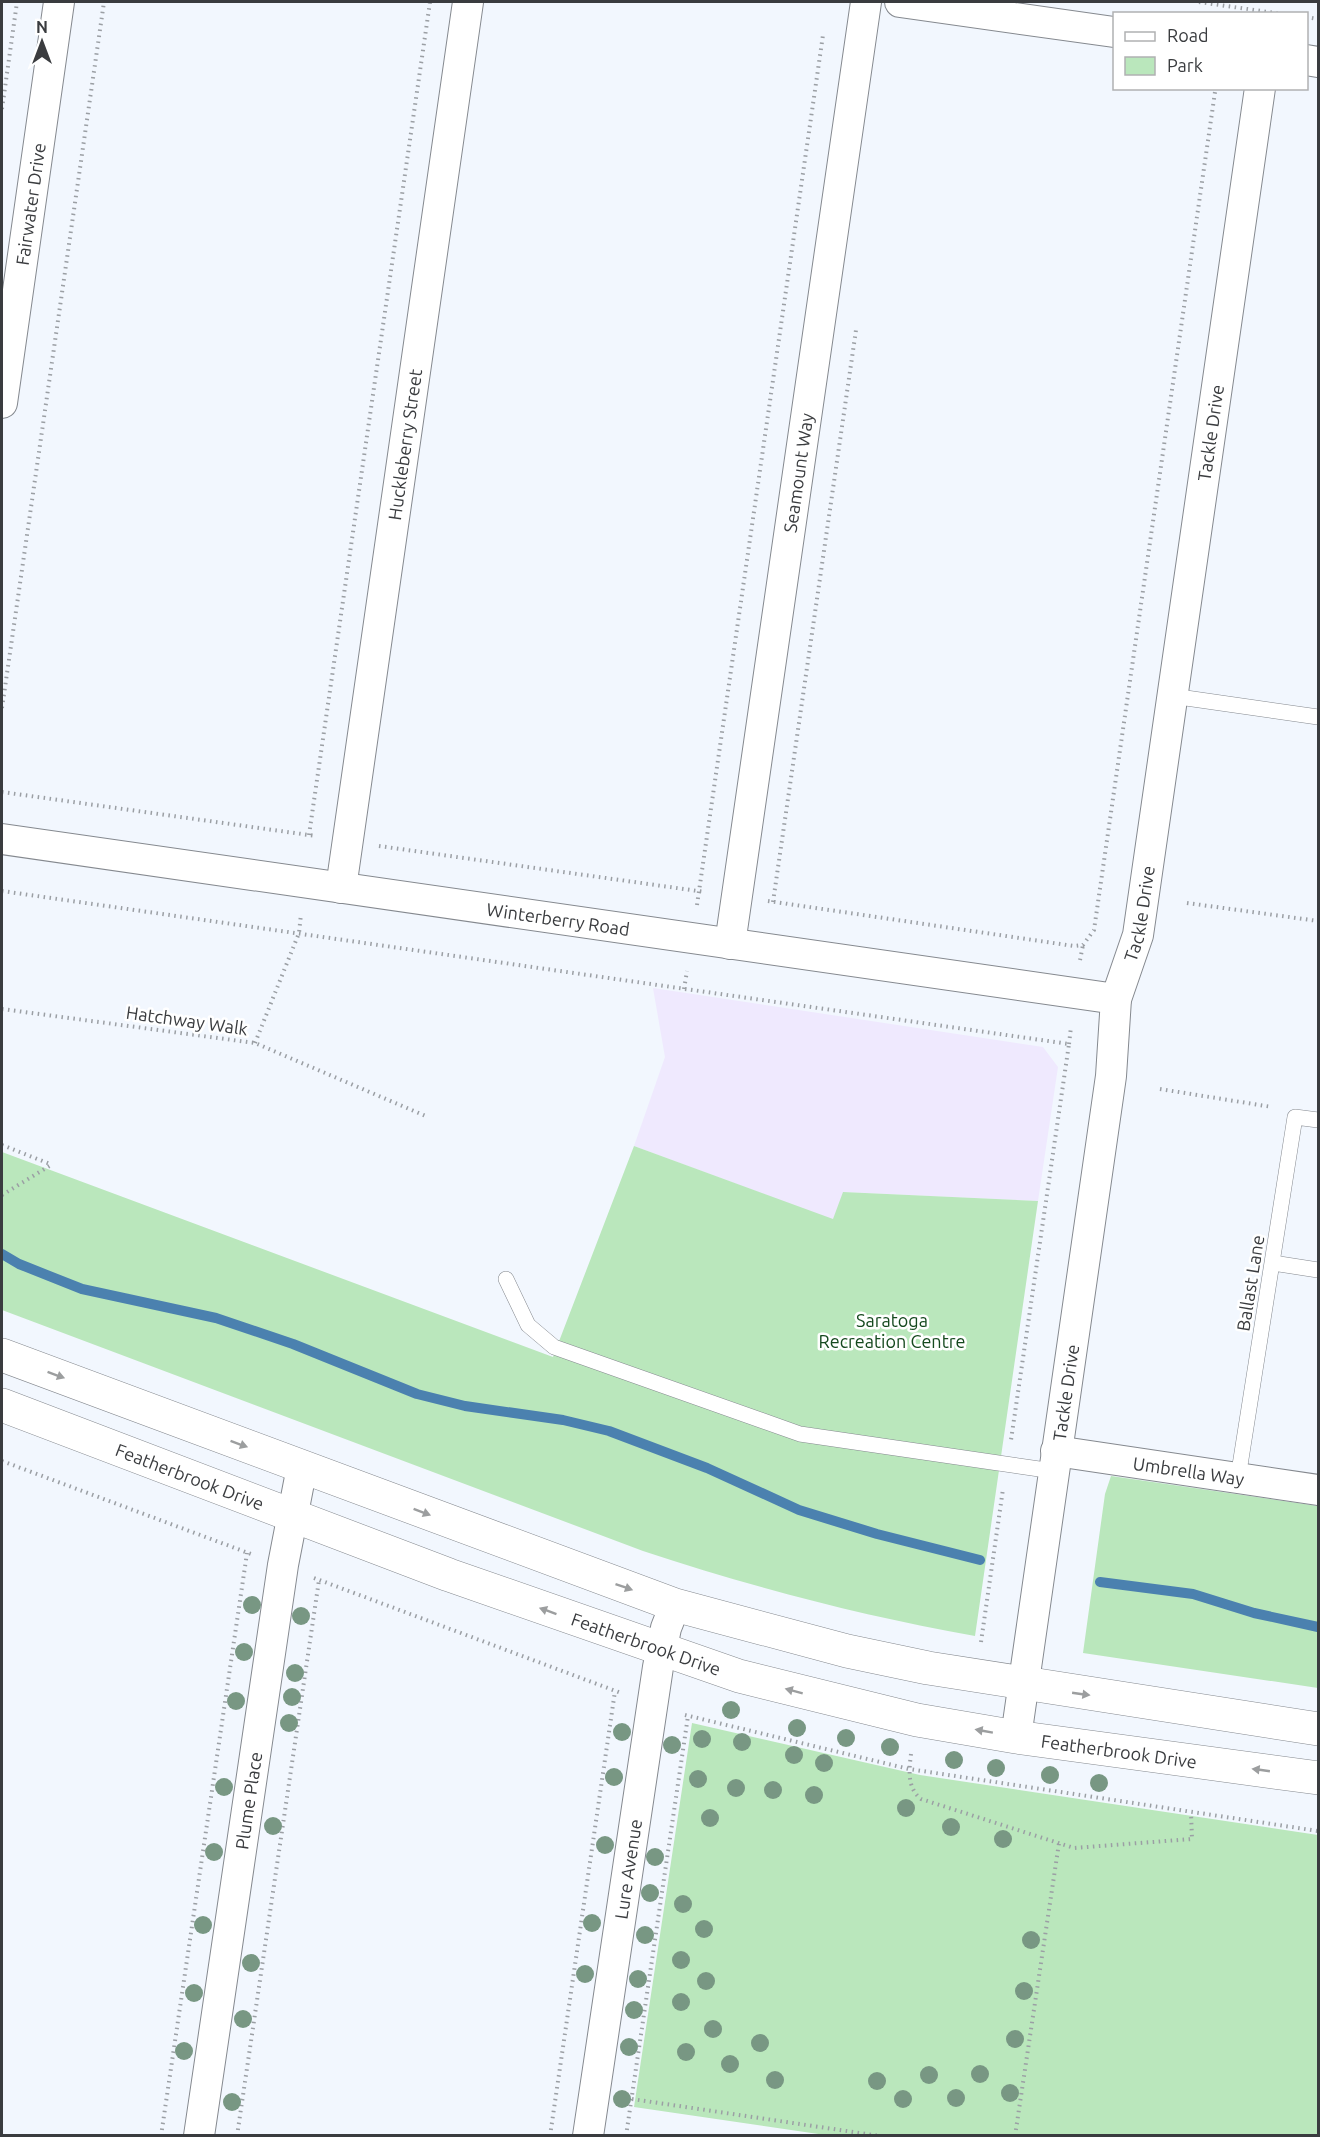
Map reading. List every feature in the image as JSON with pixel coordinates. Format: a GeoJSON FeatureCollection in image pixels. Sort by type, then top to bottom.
{"type":"FeatureCollection","features":[{"type":"Feature","properties":{"kind":"street","name":"Fairwater Drive"},"geometry":{"type":"LineString","coordinates":[[2,403],[10,291],[59,2]]}},
{"type":"Feature","properties":{"kind":"street","name":"Huckleberry Street"},"geometry":{"type":"LineString","coordinates":[[341,888],[468,2]]}},
{"type":"Feature","properties":{"kind":"street","name":"Seamount Way"},"geometry":{"type":"LineString","coordinates":[[730,944],[866,2]]}},
{"type":"Feature","properties":{"kind":"street"},"geometry":{"type":"LineString","coordinates":[[900,2],[1113,32]]}},
{"type":"Feature","properties":{"kind":"street","name":"Tackle Drive"},"geometry":{"type":"LineString","coordinates":[[1016,1737],[1111,1076],[1116,999],[1138,936],[1260,90]]}},
{"type":"Feature","properties":{"kind":"street","name":"Winterberry Road"},"geometry":{"type":"LineString","coordinates":[[2,839],[1116,999]]}},
{"type":"Feature","properties":{"kind":"street"},"geometry":{"type":"LineString","coordinates":[[2,1355],[675,1605],[847,1651],[1024,1685],[1318,1729]]}},
{"type":"Feature","properties":{"kind":"street","name":"Featherbrook Drive"},"geometry":{"type":"LineString","coordinates":[[2,1406],[291,1516],[661,1651],[814,1696],[917,1720],[1016,1737],[1318,1778]]}},
{"type":"Feature","properties":{"kind":"street","name":"Umbrella Way"},"geometry":{"type":"LineString","coordinates":[[1055,1461],[1238,1478],[1318,1490]]}},
{"type":"Feature","properties":{"kind":"street","name":"Plume Place"},"geometry":{"type":"LineString","coordinates":[[199,2136],[291,1516],[302,1467]]}},
{"type":"Feature","properties":{"kind":"street","name":"Lure Avenue"},"geometry":{"type":"LineString","coordinates":[[588,2136],[661,1651],[675,1605]]}},
{"type":"Feature","properties":{"kind":"lane"},"geometry":{"type":"LineString","coordinates":[[1172,696],[1318,717]]}},
{"type":"Feature","properties":{"kind":"lane"},"geometry":{"type":"LineString","coordinates":[[1294,1117],[1318,1120]]}},
{"type":"Feature","properties":{"kind":"lane","name":"Ballast Lane"},"geometry":{"type":"LineString","coordinates":[[1238,1478],[1294,1117]]}},
{"type":"Feature","properties":{"kind":"lane"},"geometry":{"type":"LineString","coordinates":[[1273,1263],[1318,1270]]}},
{"type":"Feature","properties":{"kind":"lane"},"geometry":{"type":"LineString","coordinates":[[506,1279],[528,1325],[554,1347],[800,1434],[1007,1464],[1055,1461]]}},
{"type":"Feature","properties":{"kind":"path"},"geometry":{"type":"LineString","coordinates":[[2,109],[17,2]]}},
{"type":"Feature","properties":{"kind":"path"},"geometry":{"type":"LineString","coordinates":[[2,708],[104,2]]}},
{"type":"Feature","properties":{"kind":"path"},"geometry":{"type":"LineString","coordinates":[[309,835],[430,2]]}},
{"type":"Feature","properties":{"kind":"path"},"geometry":{"type":"LineString","coordinates":[[1199,2],[1268,12]]}},
{"type":"Feature","properties":{"kind":"path"},"geometry":{"type":"LineString","coordinates":[[684,989],[823,35]]}},
{"type":"Feature","properties":{"kind":"path"},"geometry":{"type":"LineString","coordinates":[[2,792],[1074,946],[1083,945],[1094,930],[1215,92]]}},
{"type":"Feature","properties":{"kind":"path"},"geometry":{"type":"LineString","coordinates":[[773,902],[856,327]]}},
{"type":"Feature","properties":{"kind":"path"},"geometry":{"type":"LineString","coordinates":[[255,1043],[298,933],[305,882]]}},
{"type":"Feature","properties":{"kind":"path"},"geometry":{"type":"LineString","coordinates":[[2,891],[1069,1044],[981,1645]]}},
{"type":"Feature","properties":{"kind":"path"},"geometry":{"type":"LineString","coordinates":[[1187,903],[1318,921]]}},
{"type":"Feature","properties":{"kind":"path","name":"Hatchway Walk"},"geometry":{"type":"LineString","coordinates":[[2,1009],[255,1043],[428,1117]]}},
{"type":"Feature","properties":{"kind":"path"},"geometry":{"type":"LineString","coordinates":[[1160,1089],[1272,1107],[1294,1117]]}},
{"type":"Feature","properties":{"kind":"path"},"geometry":{"type":"LineString","coordinates":[[2,1145],[51,1165],[2,1195]]}},
{"type":"Feature","properties":{"kind":"path"},"geometry":{"type":"LineString","coordinates":[[161,2136],[247,1553]]}},
{"type":"Feature","properties":{"kind":"path"},"geometry":{"type":"LineString","coordinates":[[237,2136],[319,1580]]}},
{"type":"Feature","properties":{"kind":"path"},"geometry":{"type":"LineString","coordinates":[[969,1642],[1028,1652]]}},
{"type":"Feature","properties":{"kind":"path"},"geometry":{"type":"LineString","coordinates":[[550,2136],[615,1691]]}},
{"type":"Feature","properties":{"kind":"path"},"geometry":{"type":"LineString","coordinates":[[626,2136],[688,1716]]}},
{"type":"Feature","properties":{"kind":"path"},"geometry":{"type":"LineString","coordinates":[[917,1720],[909,1769],[911,1787],[921,1799],[1074,1848],[1192,1839],[1191,1813]]}},
{"type":"Feature","properties":{"kind":"path"},"geometry":{"type":"LineString","coordinates":[[1015,2136],[1059,1843]]}},
{"type":"Feature","properties":{"kind":"path"},"geometry":{"type":"LineString","coordinates":[[632,2099],[880,2136]]}},
{"type":"Feature","properties":{"kind":"shaded area"},"geometry":{"type":"Polygon","coordinates":[[[653,988],[1043,1047],[1058,1067],[1038,1201],[844,1192],[833,1220],[634,1146],[665,1057],[653,988]]]}},
{"type":"Feature","properties":{"kind":"green space","name":"Saratoga Recreation Centre"},"geometry":{"type":"Polygon","coordinates":[[[634,1146],[833,1219],[843,1192],[1038,1201],[975,1636],[808,1600],[643,1551],[2,1310],[2,1152],[553,1357],[634,1146]]]}},
{"type":"Feature","properties":{"kind":"green space"},"geometry":{"type":"Polygon","coordinates":[[[1111,1476],[1318,1506],[1318,1688],[1083,1653],[1105,1494],[1111,1476]]]}},
{"type":"Feature","properties":{"kind":"green space"},"geometry":{"type":"Polygon","coordinates":[[[692,1723],[920,1775],[1318,1835],[1318,2135],[832,2136],[634,2107],[692,1723]]]}},
{"type":"Feature","properties":{"kind":"waterway"},"geometry":{"type":"LineString","coordinates":[[2,1254],[19,1264],[82,1289],[216,1318],[293,1344],[417,1394],[465,1406],[563,1420],[609,1431],[707,1468],[799,1510],[877,1534],[980,1560]]}},
{"type":"Feature","properties":{"kind":"waterway"},"geometry":{"type":"LineString","coordinates":[[1100,1582],[1193,1594],[1254,1613],[1318,1627]]}}]}
